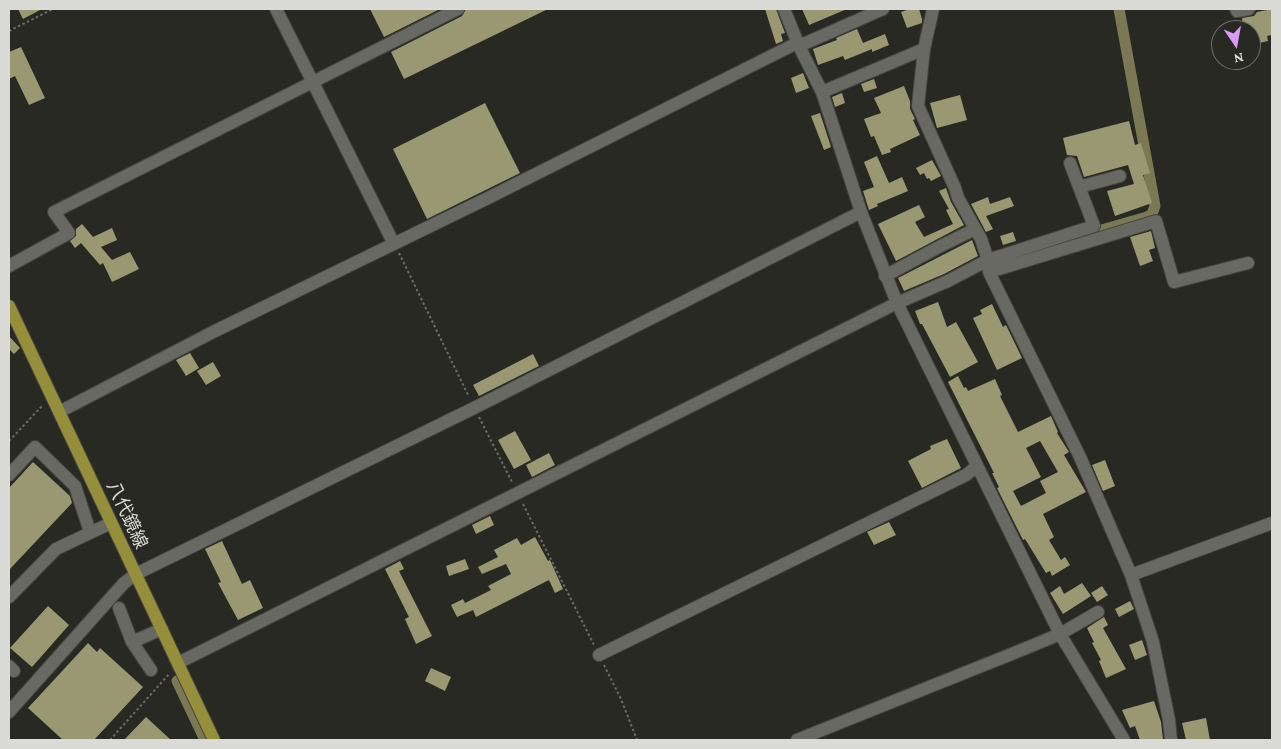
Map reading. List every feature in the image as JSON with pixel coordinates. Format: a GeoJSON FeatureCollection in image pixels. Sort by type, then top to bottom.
{"type":"FeatureCollection","features":[{"type":"Feature","properties":{"kind":"main road","name":"八代鏡線"},"geometry":{"type":"LineString","coordinates":[[9,306],[214,740]]}},
{"type":"Feature","properties":{"kind":"street"},"geometry":{"type":"LineString","coordinates":[[276,9],[394,244]]}},
{"type":"Feature","properties":{"kind":"street"},"geometry":{"type":"LineString","coordinates":[[9,266],[69,233],[54,212],[458,9]]}},
{"type":"Feature","properties":{"kind":"street"},"geometry":{"type":"LineString","coordinates":[[784,9],[798,45],[822,92],[861,212],[897,303],[976,467],[1060,634],[1124,740]]}},
{"type":"Feature","properties":{"kind":"street"},"geometry":{"type":"LineString","coordinates":[[59,412],[213,332],[798,45],[883,9]]}},
{"type":"Feature","properties":{"kind":"street"},"geometry":{"type":"LineString","coordinates":[[933,9],[924,48],[918,106],[958,198],[976,229],[989,266],[1080,457],[1131,575],[1153,642],[1171,740]]}},
{"type":"Feature","properties":{"kind":"street"},"geometry":{"type":"LineString","coordinates":[[1236,9],[1237,11],[1249,9]]}},
{"type":"Feature","properties":{"kind":"street"},"geometry":{"type":"LineString","coordinates":[[822,92],[924,48]]}},
{"type":"Feature","properties":{"kind":"street"},"geometry":{"type":"LineString","coordinates":[[178,663],[516,490],[897,303],[948,281],[1094,226],[1070,163]]}},
{"type":"Feature","properties":{"kind":"street"},"geometry":{"type":"LineString","coordinates":[[1080,187],[1120,176]]}},
{"type":"Feature","properties":{"kind":"street"},"geometry":{"type":"LineString","coordinates":[[9,712],[124,583],[136,574],[474,408],[861,212]]}},
{"type":"Feature","properties":{"kind":"street"},"geometry":{"type":"LineString","coordinates":[[989,266],[1156,221],[1174,282],[1248,263]]}},
{"type":"Feature","properties":{"kind":"street"},"geometry":{"type":"LineString","coordinates":[[885,276],[976,229]]}},
{"type":"Feature","properties":{"kind":"street"},"geometry":{"type":"LineString","coordinates":[[9,475],[35,447],[75,486],[90,532]]}},
{"type":"Feature","properties":{"kind":"street"},"geometry":{"type":"LineString","coordinates":[[599,655],[966,475],[976,467]]}},
{"type":"Feature","properties":{"kind":"street"},"geometry":{"type":"LineString","coordinates":[[9,597],[56,549],[111,523]]}},
{"type":"Feature","properties":{"kind":"street"},"geometry":{"type":"LineString","coordinates":[[1131,575],[1272,523]]}},
{"type":"Feature","properties":{"kind":"street"},"geometry":{"type":"LineString","coordinates":[[119,608],[132,642],[151,670]]}},
{"type":"Feature","properties":{"kind":"street"},"geometry":{"type":"LineString","coordinates":[[797,740],[1060,634],[1098,612]]}},
{"type":"Feature","properties":{"kind":"street"},"geometry":{"type":"LineString","coordinates":[[132,642],[162,629]]}},
{"type":"Feature","properties":{"kind":"path"},"geometry":{"type":"LineString","coordinates":[[9,31],[54,9]]}},
{"type":"Feature","properties":{"kind":"path"},"geometry":{"type":"LineString","coordinates":[[394,244],[474,408],[621,699],[637,740]]}},
{"type":"Feature","properties":{"kind":"path"},"geometry":{"type":"LineString","coordinates":[[9,441],[51,396]]}},
{"type":"Feature","properties":{"kind":"path"},"geometry":{"type":"LineString","coordinates":[[110,740],[153,694],[178,663]]}},
{"type":"Feature","properties":{"kind":"building"},"geometry":{"type":"Polygon","coordinates":[[[18,9],[42,9],[23,19],[18,9]]]}},
{"type":"Feature","properties":{"kind":"building"},"geometry":{"type":"Polygon","coordinates":[[[370,9],[440,9],[384,37],[370,9]]]}},
{"type":"Feature","properties":{"kind":"building"},"geometry":{"type":"Polygon","coordinates":[[[466,9],[548,9],[404,79],[391,52],[462,16],[466,9]]]}},
{"type":"Feature","properties":{"kind":"building"},"geometry":{"type":"Polygon","coordinates":[[[765,9],[776,9],[785,33],[781,34],[783,41],[776,44],[765,9]]]}},
{"type":"Feature","properties":{"kind":"building"},"geometry":{"type":"Polygon","coordinates":[[[802,9],[847,9],[809,25],[802,9]]]}},
{"type":"Feature","properties":{"kind":"building"},"geometry":{"type":"Polygon","coordinates":[[[919,9],[922,23],[907,28],[901,12],[919,9]]]}},
{"type":"Feature","properties":{"kind":"building"},"geometry":{"type":"Polygon","coordinates":[[[1272,9],[1272,35],[1267,36],[1268,41],[1261,43],[1261,20],[1242,20],[1242,18],[1254,16],[1257,12],[1272,9]]]}},
{"type":"Feature","properties":{"kind":"building"},"geometry":{"type":"Polygon","coordinates":[[[857,29],[863,43],[885,34],[889,45],[872,52],[872,49],[845,60],[843,56],[818,65],[813,49],[837,40],[836,38],[857,29]]]}},
{"type":"Feature","properties":{"kind":"building"},"geometry":{"type":"Polygon","coordinates":[[[21,47],[45,98],[29,105],[15,76],[9,79],[9,52],[21,47]]]}},
{"type":"Feature","properties":{"kind":"building"},"geometry":{"type":"Polygon","coordinates":[[[803,73],[809,88],[796,93],[791,78],[803,73]]]}},
{"type":"Feature","properties":{"kind":"building"},"geometry":{"type":"Polygon","coordinates":[[[874,79],[877,88],[864,92],[861,84],[874,79]]]}},
{"type":"Feature","properties":{"kind":"building"},"geometry":{"type":"Polygon","coordinates":[[[904,86],[910,101],[910,109],[915,119],[913,120],[920,135],[890,149],[891,152],[882,155],[874,136],[871,137],[864,119],[881,113],[874,98],[904,86]]]}},
{"type":"Feature","properties":{"kind":"building"},"geometry":{"type":"Polygon","coordinates":[[[842,93],[845,103],[835,107],[832,97],[842,93]]]}},
{"type":"Feature","properties":{"kind":"building"},"geometry":{"type":"Polygon","coordinates":[[[960,95],[967,120],[937,128],[930,103],[960,95]]]}},
{"type":"Feature","properties":{"kind":"building"},"geometry":{"type":"Polygon","coordinates":[[[485,103],[520,173],[427,219],[393,149],[485,103]]]}},
{"type":"Feature","properties":{"kind":"building"},"geometry":{"type":"Polygon","coordinates":[[[820,113],[831,147],[824,150],[811,116],[820,113]]]}},
{"type":"Feature","properties":{"kind":"building"},"geometry":{"type":"Polygon","coordinates":[[[1129,121],[1135,145],[1141,143],[1150,173],[1143,175],[1152,203],[1115,216],[1107,191],[1134,184],[1128,165],[1084,177],[1077,156],[1067,155],[1063,138],[1129,121]]]}},
{"type":"Feature","properties":{"kind":"building"},"geometry":{"type":"Polygon","coordinates":[[[877,156],[889,183],[902,177],[908,191],[877,204],[878,206],[869,210],[863,191],[874,187],[864,162],[877,156]]]}},
{"type":"Feature","properties":{"kind":"building"},"geometry":{"type":"Polygon","coordinates":[[[932,160],[941,176],[931,181],[929,178],[927,179],[924,173],[920,175],[916,168],[932,160]]]}},
{"type":"Feature","properties":{"kind":"building"},"geometry":{"type":"Polygon","coordinates":[[[946,188],[951,202],[964,225],[896,261],[878,224],[919,205],[925,217],[915,222],[924,237],[953,224],[946,210],[949,209],[939,191],[946,188]]]}},
{"type":"Feature","properties":{"kind":"building"},"geometry":{"type":"Polygon","coordinates":[[[988,197],[990,204],[1010,197],[1014,206],[986,216],[993,229],[986,232],[971,204],[988,197]]]}},
{"type":"Feature","properties":{"kind":"building"},"geometry":{"type":"Polygon","coordinates":[[[82,224],[93,237],[112,228],[117,240],[101,247],[112,260],[130,252],[139,269],[112,282],[103,263],[100,265],[81,243],[75,248],[70,241],[76,236],[76,229],[82,224]]]}},
{"type":"Feature","properties":{"kind":"building"},"geometry":{"type":"Polygon","coordinates":[[[1151,231],[1155,248],[1149,250],[1153,261],[1140,266],[1130,237],[1151,231]]]}},
{"type":"Feature","properties":{"kind":"building"},"geometry":{"type":"Polygon","coordinates":[[[1013,232],[1016,241],[1003,245],[1000,236],[1013,232]]]}},
{"type":"Feature","properties":{"kind":"building"},"geometry":{"type":"Polygon","coordinates":[[[972,240],[978,256],[944,274],[904,291],[898,278],[972,240]]]}},
{"type":"Feature","properties":{"kind":"building"},"geometry":{"type":"Polygon","coordinates":[[[938,302],[947,327],[956,322],[978,362],[950,377],[922,324],[920,324],[915,311],[938,302]]]}},
{"type":"Feature","properties":{"kind":"building"},"geometry":{"type":"Polygon","coordinates":[[[992,304],[1003,327],[1006,325],[1022,358],[997,370],[973,318],[982,314],[980,310],[992,304]]]}},
{"type":"Feature","properties":{"kind":"building"},"geometry":{"type":"Polygon","coordinates":[[[9,336],[20,348],[14,354],[9,349],[9,336]]]}},
{"type":"Feature","properties":{"kind":"building"},"geometry":{"type":"Polygon","coordinates":[[[190,353],[199,368],[186,376],[176,360],[190,353]]]}},
{"type":"Feature","properties":{"kind":"building"},"geometry":{"type":"Polygon","coordinates":[[[533,354],[539,366],[479,396],[473,385],[533,354]]]}},
{"type":"Feature","properties":{"kind":"building"},"geometry":{"type":"Polygon","coordinates":[[[213,362],[221,376],[206,385],[197,371],[213,362]]]}},
{"type":"Feature","properties":{"kind":"building"},"geometry":{"type":"Polygon","coordinates":[[[958,376],[964,388],[966,387],[968,391],[995,379],[1002,395],[1000,396],[1018,432],[1051,416],[1057,433],[1069,452],[1064,455],[1086,492],[1043,514],[1054,537],[1049,540],[1061,560],[1065,557],[1070,565],[1052,576],[1050,571],[1046,573],[1025,539],[1023,540],[997,488],[999,487],[992,473],[994,473],[948,382],[958,376]],[[1040,441],[1026,448],[1041,477],[1013,491],[1021,506],[1046,493],[1040,481],[1058,472],[1040,441]]]}},
{"type":"Feature","properties":{"kind":"building"},"geometry":{"type":"Polygon","coordinates":[[[515,431],[531,460],[514,469],[498,440],[515,431]]]}},
{"type":"Feature","properties":{"kind":"building"},"geometry":{"type":"Polygon","coordinates":[[[947,439],[961,468],[922,488],[908,461],[931,449],[930,446],[947,439]]]}},
{"type":"Feature","properties":{"kind":"building"},"geometry":{"type":"Polygon","coordinates":[[[549,453],[555,465],[532,477],[526,465],[549,453]]]}},
{"type":"Feature","properties":{"kind":"building"},"geometry":{"type":"Polygon","coordinates":[[[1105,460],[1115,486],[1103,491],[1092,465],[1105,460]]]}},
{"type":"Feature","properties":{"kind":"building"},"geometry":{"type":"Polygon","coordinates":[[[33,462],[70,496],[72,503],[9,570],[9,488],[33,462]]]}},
{"type":"Feature","properties":{"kind":"building"},"geometry":{"type":"Polygon","coordinates":[[[490,516],[494,525],[476,534],[472,525],[490,516]]]}},
{"type":"Feature","properties":{"kind":"building"},"geometry":{"type":"Polygon","coordinates":[[[889,522],[896,535],[874,545],[867,532],[889,522]]]}},
{"type":"Feature","properties":{"kind":"building"},"geometry":{"type":"Polygon","coordinates":[[[535,537],[548,561],[550,560],[563,589],[555,593],[549,580],[476,617],[473,610],[457,617],[451,605],[463,599],[465,603],[491,590],[488,586],[511,574],[506,564],[482,574],[478,567],[498,557],[494,550],[517,538],[521,545],[535,537]]]}},
{"type":"Feature","properties":{"kind":"building"},"geometry":{"type":"Polygon","coordinates":[[[222,541],[242,584],[250,580],[263,608],[238,620],[218,583],[221,582],[205,549],[222,541]]]}},
{"type":"Feature","properties":{"kind":"building"},"geometry":{"type":"Polygon","coordinates":[[[465,559],[469,569],[449,576],[446,566],[465,559]]]}},
{"type":"Feature","properties":{"kind":"building"},"geometry":{"type":"Polygon","coordinates":[[[400,561],[404,569],[399,571],[432,636],[416,644],[405,619],[409,617],[385,569],[400,561]]]}},
{"type":"Feature","properties":{"kind":"building"},"geometry":{"type":"Polygon","coordinates":[[[1082,583],[1091,596],[1063,614],[1050,593],[1060,586],[1064,594],[1082,583]]]}},
{"type":"Feature","properties":{"kind":"building"},"geometry":{"type":"Polygon","coordinates":[[[1102,586],[1108,595],[1097,602],[1091,593],[1102,586]]]}},
{"type":"Feature","properties":{"kind":"building"},"geometry":{"type":"Polygon","coordinates":[[[1130,601],[1134,609],[1119,617],[1115,609],[1130,601]]]}},
{"type":"Feature","properties":{"kind":"building"},"geometry":{"type":"Polygon","coordinates":[[[48,606],[69,625],[32,667],[10,648],[48,606]]]}},
{"type":"Feature","properties":{"kind":"building"},"geometry":{"type":"Polygon","coordinates":[[[1104,617],[1108,625],[1103,628],[1126,669],[1106,678],[1099,661],[1101,660],[1087,628],[1104,617]]]}},
{"type":"Feature","properties":{"kind":"building"},"geometry":{"type":"Polygon","coordinates":[[[1142,640],[1147,655],[1135,660],[1129,645],[1142,640]]]}},
{"type":"Feature","properties":{"kind":"building"},"geometry":{"type":"Polygon","coordinates":[[[88,643],[97,652],[100,648],[143,687],[94,740],[63,740],[28,708],[88,643]]]}},
{"type":"Feature","properties":{"kind":"building"},"geometry":{"type":"Polygon","coordinates":[[[431,668],[451,677],[445,691],[425,681],[431,668]]]}},
{"type":"Feature","properties":{"kind":"building"},"geometry":{"type":"Polygon","coordinates":[[[1154,701],[1161,722],[1163,740],[1140,740],[1135,726],[1130,728],[1122,710],[1154,701]]]}},
{"type":"Feature","properties":{"kind":"building"},"geometry":{"type":"Polygon","coordinates":[[[146,717],[171,740],[124,740],[146,717]]]}},
{"type":"Feature","properties":{"kind":"building"},"geometry":{"type":"Polygon","coordinates":[[[1206,718],[1210,740],[1186,740],[1182,723],[1206,718]]]}},
{"type":"Feature","properties":{"kind":"waterway"},"geometry":{"type":"LineString","coordinates":[[1084,235],[1147,217],[1152,214],[1155,206],[1119,9]]}},
{"type":"Feature","properties":{"kind":"waterway"},"geometry":{"type":"LineString","coordinates":[[177,681],[205,740]]}}]}
